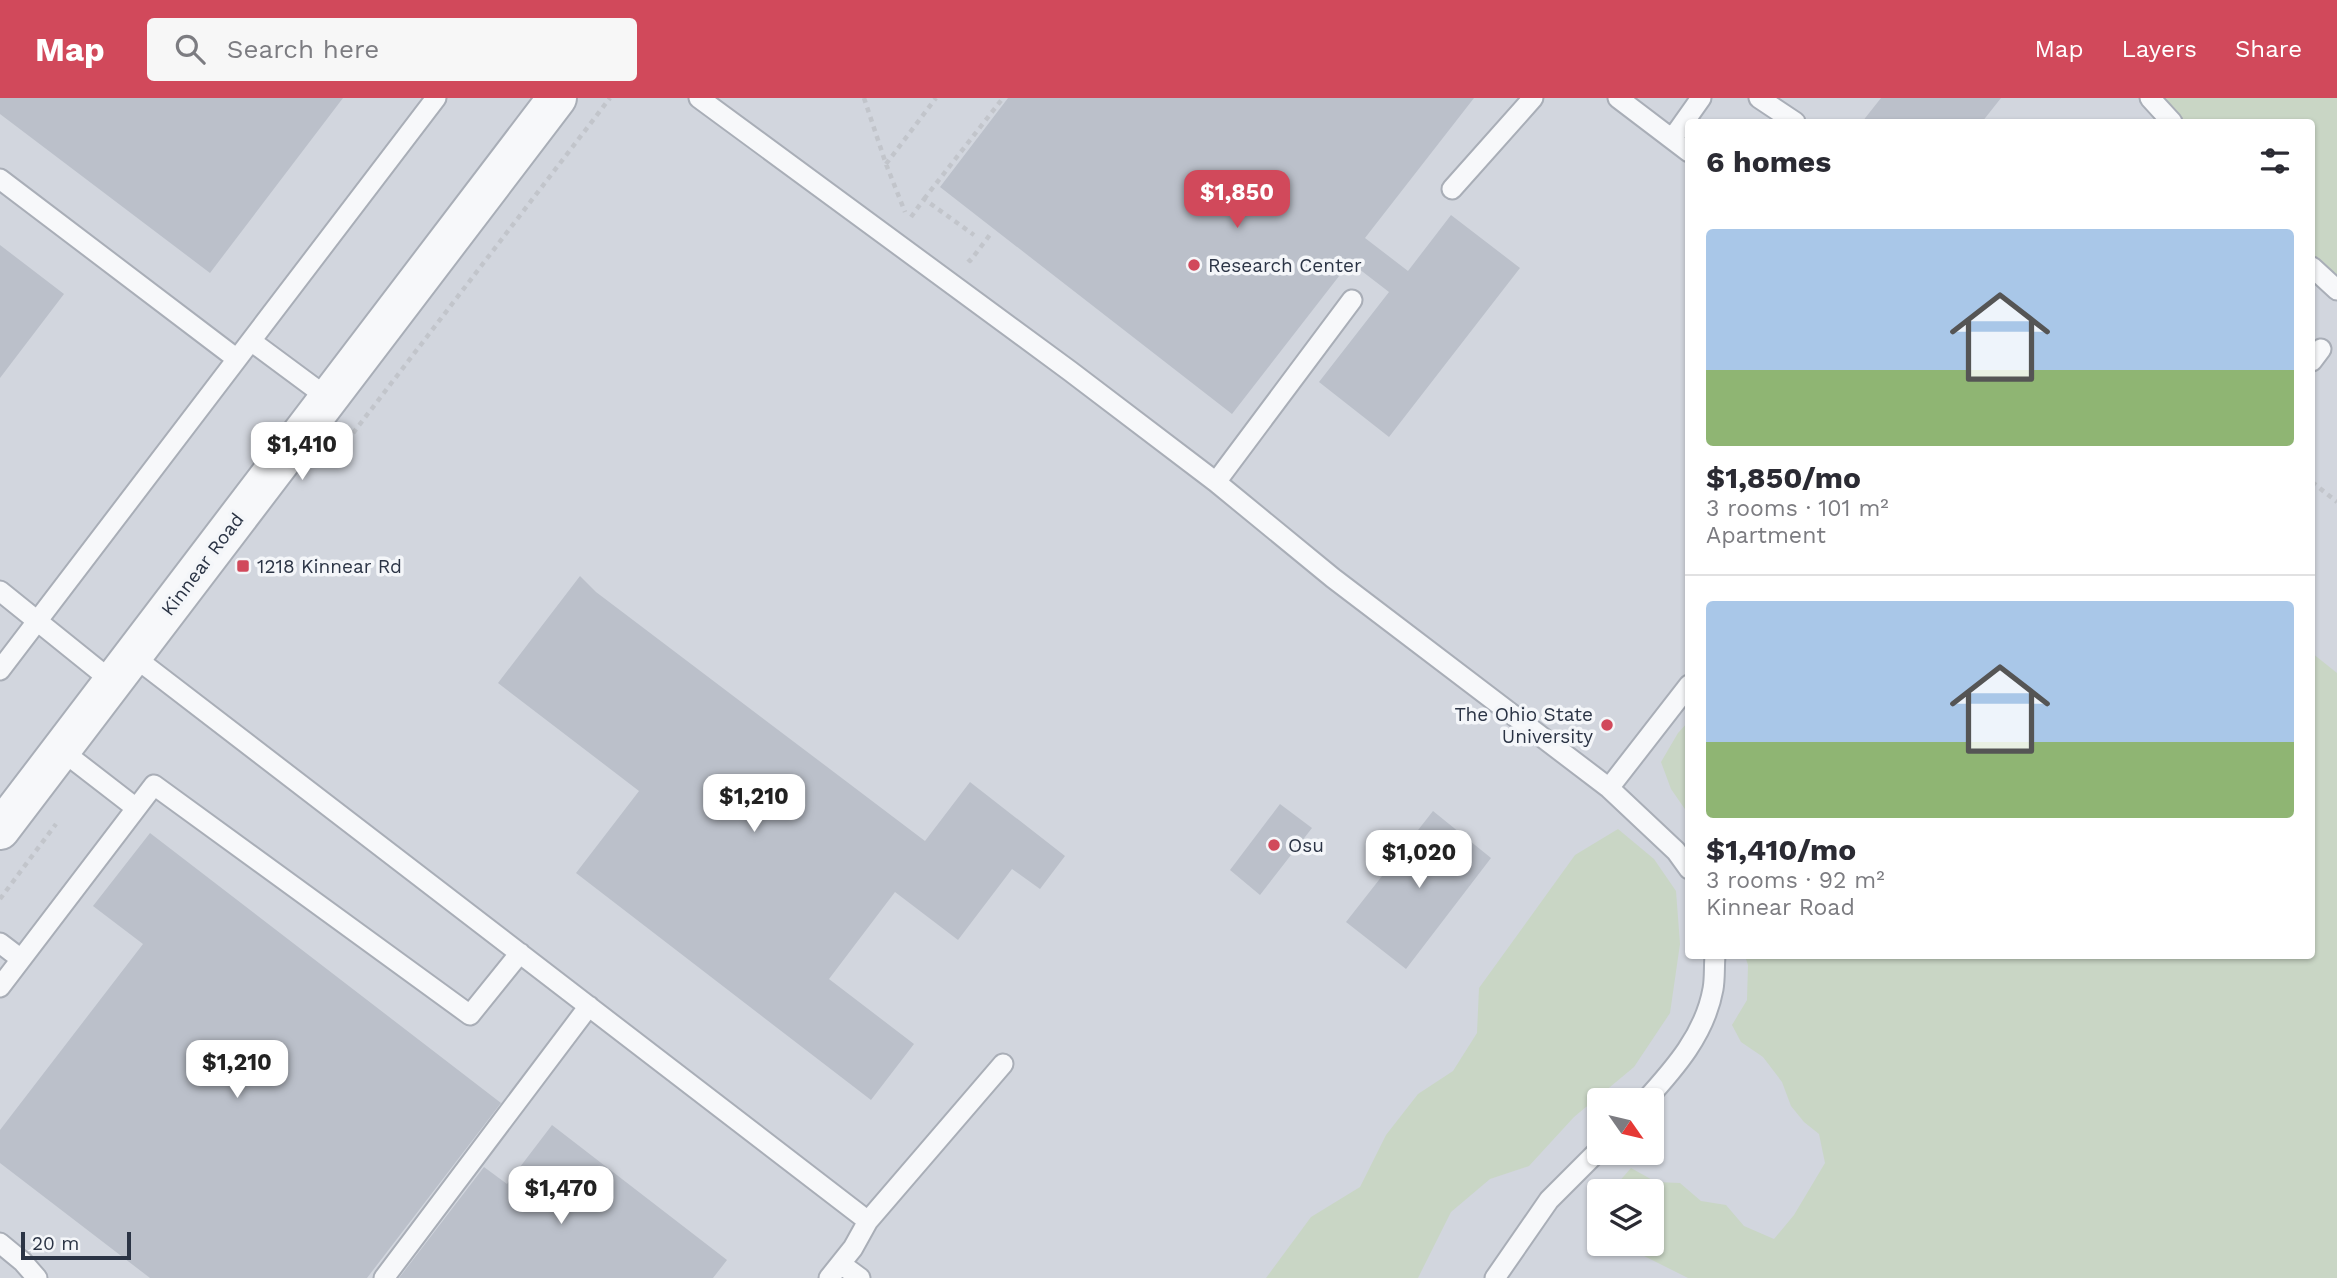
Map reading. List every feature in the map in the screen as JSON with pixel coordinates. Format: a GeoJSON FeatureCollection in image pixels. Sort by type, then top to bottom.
{"type":"FeatureCollection","features":[{"type":"Feature","properties":{"kind":"street","name":"Kinnear Road"},"geometry":{"type":"LineString","coordinates":[[0,830],[557,98]]}},
{"type":"Feature","properties":{"kind":"lane"},"geometry":{"type":"LineString","coordinates":[[0,670],[436,98]]}},
{"type":"Feature","properties":{"kind":"lane"},"geometry":{"type":"LineString","coordinates":[[699,98],[1060,363],[1216,482],[1334,578],[1609,788],[1676,851],[1685,863]]}},
{"type":"Feature","properties":{"kind":"lane"},"geometry":{"type":"LineString","coordinates":[[1452,189],[1533,98]]}},
{"type":"Feature","properties":{"kind":"lane"},"geometry":{"type":"LineString","coordinates":[[1618,98],[1685,149]]}},
{"type":"Feature","properties":{"kind":"lane"},"geometry":{"type":"LineString","coordinates":[[1686,119],[1701,98]]}},
{"type":"Feature","properties":{"kind":"lane"},"geometry":{"type":"LineString","coordinates":[[1759,98],[1790,119]]}},
{"type":"Feature","properties":{"kind":"lane"},"geometry":{"type":"LineString","coordinates":[[2150,98],[2169,119]]}},
{"type":"Feature","properties":{"kind":"lane"},"geometry":{"type":"LineString","coordinates":[[1672,139],[1685,121]]}},
{"type":"Feature","properties":{"kind":"lane"},"geometry":{"type":"LineString","coordinates":[[0,179],[237,359]]}},
{"type":"Feature","properties":{"kind":"lane"},"geometry":{"type":"LineString","coordinates":[[2315,270],[2337,290]]}},
{"type":"Feature","properties":{"kind":"lane"},"geometry":{"type":"LineString","coordinates":[[1216,482],[1352,300]]}},
{"type":"Feature","properties":{"kind":"lane"},"geometry":{"type":"LineString","coordinates":[[251,341],[328,398]]}},
{"type":"Feature","properties":{"kind":"lane"},"geometry":{"type":"LineString","coordinates":[[0,591],[36,622],[123,669],[520,953],[869,1221]]}},
{"type":"Feature","properties":{"kind":"lane"},"geometry":{"type":"LineString","coordinates":[[1609,788],[1685,690]]}},
{"type":"Feature","properties":{"kind":"lane"},"geometry":{"type":"LineString","coordinates":[[61,750],[136,808]]}},
{"type":"Feature","properties":{"kind":"lane"},"geometry":{"type":"LineString","coordinates":[[0,987],[154,785],[470,1015],[520,953]]}},
{"type":"Feature","properties":{"kind":"lane"},"geometry":{"type":"LineString","coordinates":[[0,943],[21,959]]}},
{"type":"Feature","properties":{"kind":"lane"},"geometry":{"type":"LineString","coordinates":[[1657,1088],[1699,1034],[1713,989],[1715,959]]}},
{"type":"Feature","properties":{"kind":"lane"},"geometry":{"type":"LineString","coordinates":[[384,1278],[589,1006]]}},
{"type":"Feature","properties":{"kind":"lane"},"geometry":{"type":"LineString","coordinates":[[860,1278],[835,1271],[869,1221],[1003,1064]]}},
{"type":"Feature","properties":{"kind":"lane"},"geometry":{"type":"LineString","coordinates":[[1495,1278],[1549,1200],[1587,1162]]}},
{"type":"Feature","properties":{"kind":"lane"},"geometry":{"type":"LineString","coordinates":[[0,1243],[37,1278]]}},
{"type":"Feature","properties":{"kind":"path"},"geometry":{"type":"LineString","coordinates":[[864,98],[905,212],[921,224]]}},
{"type":"Feature","properties":{"kind":"path"},"geometry":{"type":"LineString","coordinates":[[886,164],[936,98]]}},
{"type":"Feature","properties":{"kind":"path"},"geometry":{"type":"LineString","coordinates":[[911,217],[1003,98]]}},
{"type":"Feature","properties":{"kind":"path"},"geometry":{"type":"LineString","coordinates":[[924,199],[974,235]]}},
{"type":"Feature","properties":{"kind":"path"},"geometry":{"type":"LineString","coordinates":[[964,256],[970,261],[992,232]]}},
{"type":"Feature","properties":{"kind":"path"},"geometry":{"type":"LineString","coordinates":[[2315,484],[2337,502]]}},
{"type":"Feature","properties":{"kind":"shaded area"},"geometry":{"type":"Polygon","coordinates":[[[0,98],[2337,98],[2337,1278],[0,1278],[0,98]]]}},
{"type":"Feature","properties":{"kind":"green space"},"geometry":{"type":"Polygon","coordinates":[[[2150,98],[2337,98],[2337,290],[2315,270],[2315,119],[2169,119],[2150,98]]]}},
{"type":"Feature","properties":{"kind":"green space"},"geometry":{"type":"Polygon","coordinates":[[[2315,655],[2337,673],[2337,1278],[1688,1278],[1644,1256],[1664,1256],[1664,1182],[1680,1183],[1701,1201],[1726,1205],[1744,1226],[1774,1239],[1794,1215],[1825,1163],[1819,1134],[1804,1122],[1791,1106],[1782,1082],[1763,1057],[1741,1042],[1732,1025],[1747,1000],[1746,959],[2315,959],[2315,655]]]}},
{"type":"Feature","properties":{"kind":"green space"},"geometry":{"type":"Polygon","coordinates":[[[1685,725],[1685,809],[1671,789],[1661,762],[1685,725]]]}},
{"type":"Feature","properties":{"kind":"green space"},"geometry":{"type":"Polygon","coordinates":[[[1618,829],[1654,859],[1676,891],[1680,944],[1670,1013],[1634,1067],[1609,1088],[1587,1088],[1587,1106],[1529,1166],[1490,1179],[1451,1212],[1418,1278],[1266,1278],[1311,1217],[1360,1187],[1386,1135],[1418,1094],[1453,1071],[1477,1033],[1479,988],[1575,855],[1618,829]]]}},
{"type":"Feature","properties":{"kind":"green space"},"geometry":{"type":"Polygon","coordinates":[[[1631,1168],[1651,1179],[1621,1179],[1631,1168]]]}},
{"type":"Feature","properties":{"kind":"building"},"geometry":{"type":"Polygon","coordinates":[[[0,98],[343,98],[210,273],[0,114],[0,98]]]}},
{"type":"Feature","properties":{"kind":"building","name":"Research Center"},"geometry":{"type":"Polygon","coordinates":[[[1008,98],[1474,98],[1365,238],[1408,271],[1451,215],[1520,268],[1389,437],[1319,382],[1389,292],[1350,262],[1232,414],[940,187],[1008,98]]]}},
{"type":"Feature","properties":{"kind":"building"},"geometry":{"type":"Polygon","coordinates":[[[1881,98],[2001,98],[1984,119],[1864,119],[1881,98]]]}},
{"type":"Feature","properties":{"kind":"building"},"geometry":{"type":"Polygon","coordinates":[[[0,245],[64,294],[0,378],[0,245]]]}},
{"type":"Feature","properties":{"kind":"building"},"geometry":{"type":"Polygon","coordinates":[[[580,576],[596,592],[925,841],[970,782],[1065,856],[1040,889],[1012,869],[958,940],[895,892],[829,979],[914,1044],[871,1100],[576,873],[639,791],[498,683],[580,576]]]}},
{"type":"Feature","properties":{"kind":"building","name":"Osu"},"geometry":{"type":"Polygon","coordinates":[[[1280,804],[1312,828],[1260,895],[1230,870],[1280,804]]]}},
{"type":"Feature","properties":{"kind":"building"},"geometry":{"type":"Polygon","coordinates":[[[1433,811],[1491,858],[1406,969],[1346,922],[1433,811]]]}},
{"type":"Feature","properties":{"kind":"building"},"geometry":{"type":"Polygon","coordinates":[[[150,833],[501,1103],[367,1278],[150,1278],[0,1163],[0,1130],[143,944],[93,906],[150,833]]]}},
{"type":"Feature","properties":{"kind":"building"},"geometry":{"type":"Polygon","coordinates":[[[552,1125],[727,1260],[713,1278],[399,1278],[484,1167],[507,1184],[552,1125]]]}},
{"type":"Feature","properties":{"kind":"place","name":"Research Center"},"geometry":{"type":"Point","coordinates":[1194,265]}},
{"type":"Feature","properties":{"kind":"place","name":"1218 Kinnear Rd"},"geometry":{"type":"Point","coordinates":[243,566]}},
{"type":"Feature","properties":{"kind":"place","name":"The Ohio State University"},"geometry":{"type":"Point","coordinates":[1607,725]}},
{"type":"Feature","properties":{"kind":"place","name":"Osu"},"geometry":{"type":"Point","coordinates":[1274,845]}}]}
